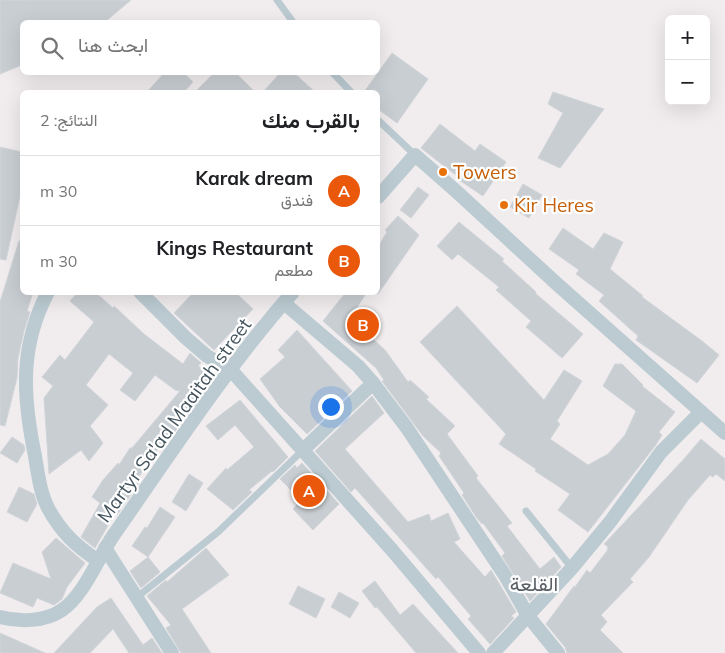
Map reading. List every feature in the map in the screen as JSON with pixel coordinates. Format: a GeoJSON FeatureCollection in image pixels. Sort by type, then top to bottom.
{"type":"FeatureCollection","features":[{"type":"Feature","properties":{"kind":"street"},"geometry":{"type":"LineString","coordinates":[[380,195],[415,155],[725,433]]}},
{"type":"Feature","properties":{"kind":"street"},"geometry":{"type":"LineString","coordinates":[[46,295],[33,325],[28,348],[25,388],[30,430],[41,491],[48,508],[68,538],[77,547],[98,560]]}},
{"type":"Feature","properties":{"kind":"street"},"geometry":{"type":"LineString","coordinates":[[143,295],[207,356],[230,369],[392,550],[473,651]]}},
{"type":"Feature","properties":{"kind":"street","name":"Martyr Sa'ad Maaitah street"},"geometry":{"type":"LineString","coordinates":[[0,617],[38,619],[52,616],[62,610],[78,595],[105,548],[230,369],[291,295]]}},
{"type":"Feature","properties":{"kind":"street"},"geometry":{"type":"LineString","coordinates":[[284,303],[358,366],[373,383],[406,428],[495,560],[528,616],[558,653]]}},
{"type":"Feature","properties":{"kind":"street"},"geometry":{"type":"LineString","coordinates":[[303,450],[373,383]]}},
{"type":"Feature","properties":{"kind":"street"},"geometry":{"type":"LineString","coordinates":[[493,653],[572,568],[610,522],[661,452],[701,412]]}},
{"type":"Feature","properties":{"kind":"street"},"geometry":{"type":"LineString","coordinates":[[105,548],[172,653]]}},
{"type":"Feature","properties":{"kind":"lane"},"geometry":{"type":"LineString","coordinates":[[277,0],[292,20]]}},
{"type":"Feature","properties":{"kind":"lane"},"geometry":{"type":"LineString","coordinates":[[335,75],[349,90]]}},
{"type":"Feature","properties":{"kind":"lane"},"geometry":{"type":"LineString","coordinates":[[380,122],[415,155]]}},
{"type":"Feature","properties":{"kind":"lane"},"geometry":{"type":"LineString","coordinates":[[136,598],[218,532],[303,450]]}},
{"type":"Feature","properties":{"kind":"lane"},"geometry":{"type":"LineString","coordinates":[[526,511],[572,568]]}},
{"type":"Feature","properties":{"kind":"building"},"geometry":{"type":"Polygon","coordinates":[[[0,0],[131,0],[107,20],[20,20],[20,66],[0,74],[0,0]]]}},
{"type":"Feature","properties":{"kind":"building"},"geometry":{"type":"Polygon","coordinates":[[[392,53],[428,79],[397,123],[380,110],[380,90],[365,90],[376,75],[380,75],[380,70],[392,53]]]}},
{"type":"Feature","properties":{"kind":"building"},"geometry":{"type":"Polygon","coordinates":[[[162,75],[186,75],[193,82],[186,90],[149,90],[162,75]]]}},
{"type":"Feature","properties":{"kind":"building"},"geometry":{"type":"Polygon","coordinates":[[[212,75],[238,75],[253,90],[197,90],[212,75]]]}},
{"type":"Feature","properties":{"kind":"building"},"geometry":{"type":"Polygon","coordinates":[[[278,75],[296,75],[313,90],[265,90],[278,75]]]}},
{"type":"Feature","properties":{"kind":"building"},"geometry":{"type":"Polygon","coordinates":[[[553,92],[604,109],[560,168],[538,158],[563,113],[548,104],[553,92]]]}},
{"type":"Feature","properties":{"kind":"building"},"geometry":{"type":"Polygon","coordinates":[[[440,124],[475,151],[480,144],[506,162],[483,196],[456,178],[457,176],[421,148],[440,124]]]}},
{"type":"Feature","properties":{"kind":"building"},"geometry":{"type":"Polygon","coordinates":[[[0,147],[20,152],[20,196],[6,260],[0,259],[0,147]]]}},
{"type":"Feature","properties":{"kind":"building"},"geometry":{"type":"Polygon","coordinates":[[[523,184],[542,195],[529,218],[510,207],[523,184]]]}},
{"type":"Feature","properties":{"kind":"building"},"geometry":{"type":"Polygon","coordinates":[[[418,187],[429,195],[411,218],[400,210],[418,187]]]}},
{"type":"Feature","properties":{"kind":"building"},"geometry":{"type":"Polygon","coordinates":[[[398,216],[419,235],[380,291],[380,244],[387,232],[385,230],[398,216]]]}},
{"type":"Feature","properties":{"kind":"building"},"geometry":{"type":"Polygon","coordinates":[[[459,222],[504,259],[502,261],[535,293],[583,334],[562,358],[526,327],[531,321],[496,290],[499,287],[458,254],[452,260],[437,246],[459,222]]]}},
{"type":"Feature","properties":{"kind":"building"},"geometry":{"type":"Polygon","coordinates":[[[563,228],[593,249],[604,233],[623,242],[610,269],[642,297],[719,355],[697,383],[636,340],[638,336],[599,301],[604,295],[576,274],[579,270],[549,249],[563,228]]]}},
{"type":"Feature","properties":{"kind":"building"},"geometry":{"type":"Polygon","coordinates":[[[20,241],[20,295],[32,295],[27,311],[30,312],[18,358],[17,378],[5,426],[0,425],[0,302],[20,241]]]}},
{"type":"Feature","properties":{"kind":"building"},"geometry":{"type":"Polygon","coordinates":[[[75,295],[98,295],[183,364],[190,353],[201,363],[198,366],[214,377],[171,437],[166,442],[164,440],[138,478],[141,480],[117,515],[115,513],[95,548],[81,537],[100,503],[92,497],[103,480],[118,463],[119,465],[130,448],[132,448],[180,391],[175,390],[155,375],[135,401],[120,390],[133,373],[109,354],[86,385],[108,405],[90,426],[103,443],[89,461],[81,450],[49,474],[44,398],[53,386],[42,377],[60,355],[65,360],[94,322],[70,301],[75,295]]]}},
{"type":"Feature","properties":{"kind":"building"},"geometry":{"type":"Polygon","coordinates":[[[191,295],[238,295],[253,309],[214,350],[174,313],[191,295]]]}},
{"type":"Feature","properties":{"kind":"building"},"geometry":{"type":"Polygon","coordinates":[[[344,295],[365,295],[350,318],[385,350],[408,382],[410,380],[429,397],[426,399],[455,426],[447,434],[478,476],[476,478],[512,523],[507,526],[540,569],[554,557],[561,567],[530,601],[502,556],[505,553],[483,523],[476,517],[462,495],[464,493],[439,456],[441,453],[423,436],[382,381],[384,380],[376,368],[323,321],[344,295]]]}},
{"type":"Feature","properties":{"kind":"building"},"geometry":{"type":"Polygon","coordinates":[[[457,306],[544,400],[564,370],[582,381],[557,421],[560,424],[550,439],[588,465],[608,454],[625,435],[636,411],[603,386],[615,364],[622,364],[642,386],[675,412],[659,432],[662,435],[655,446],[588,532],[558,510],[570,494],[499,444],[506,434],[420,342],[457,306]]]}},
{"type":"Feature","properties":{"kind":"building"},"geometry":{"type":"Polygon","coordinates":[[[297,330],[352,391],[307,434],[280,407],[260,379],[285,357],[278,350],[297,330]]]}},
{"type":"Feature","properties":{"kind":"building"},"geometry":{"type":"Polygon","coordinates":[[[372,396],[384,413],[345,449],[408,522],[429,514],[431,521],[448,513],[460,539],[454,542],[485,577],[491,570],[516,612],[511,616],[514,618],[490,644],[468,619],[471,616],[438,577],[436,579],[355,488],[351,492],[315,451],[372,396]]]}},
{"type":"Feature","properties":{"kind":"building"},"geometry":{"type":"Polygon","coordinates":[[[240,400],[288,457],[273,472],[249,490],[252,492],[233,510],[207,489],[226,468],[227,470],[254,447],[235,425],[218,440],[206,426],[240,400]]]}},
{"type":"Feature","properties":{"kind":"building"},"geometry":{"type":"Polygon","coordinates":[[[12,437],[24,445],[25,450],[17,463],[0,453],[12,437]]]}},
{"type":"Feature","properties":{"kind":"building"},"geometry":{"type":"Polygon","coordinates":[[[701,439],[725,459],[725,481],[716,474],[713,477],[710,475],[688,500],[649,557],[630,579],[633,582],[601,615],[607,622],[600,630],[623,653],[567,653],[565,647],[546,624],[587,570],[590,573],[607,551],[608,547],[604,544],[701,439]]]}},
{"type":"Feature","properties":{"kind":"building"},"geometry":{"type":"Polygon","coordinates":[[[302,463],[339,504],[313,530],[293,509],[301,500],[280,479],[295,465],[297,468],[302,463]]]}},
{"type":"Feature","properties":{"kind":"building"},"geometry":{"type":"Polygon","coordinates":[[[189,474],[203,483],[186,511],[172,502],[189,474]]]}},
{"type":"Feature","properties":{"kind":"building"},"geometry":{"type":"Polygon","coordinates":[[[19,487],[34,494],[37,504],[27,522],[7,512],[19,487]]]}},
{"type":"Feature","properties":{"kind":"building"},"geometry":{"type":"Polygon","coordinates":[[[160,507],[175,517],[148,557],[132,546],[145,527],[147,528],[160,507]]]}},
{"type":"Feature","properties":{"kind":"building"},"geometry":{"type":"Polygon","coordinates":[[[56,538],[85,563],[67,587],[62,599],[54,605],[37,598],[33,607],[0,593],[13,563],[51,579],[42,552],[56,538]]]}},
{"type":"Feature","properties":{"kind":"building"},"geometry":{"type":"Polygon","coordinates":[[[206,548],[229,575],[182,609],[211,653],[181,653],[166,628],[171,625],[147,596],[166,580],[167,582],[206,548]]]}},
{"type":"Feature","properties":{"kind":"building"},"geometry":{"type":"Polygon","coordinates":[[[148,557],[160,572],[141,588],[130,571],[148,557]]]}},
{"type":"Feature","properties":{"kind":"building"},"geometry":{"type":"Polygon","coordinates":[[[375,581],[400,615],[413,604],[458,653],[416,653],[362,591],[375,581]]]}},
{"type":"Feature","properties":{"kind":"building"},"geometry":{"type":"Polygon","coordinates":[[[298,586],[325,599],[316,618],[289,604],[298,586]]]}},
{"type":"Feature","properties":{"kind":"building"},"geometry":{"type":"Polygon","coordinates":[[[339,592],[359,603],[350,618],[331,607],[339,592]]]}},
{"type":"Feature","properties":{"kind":"building"},"geometry":{"type":"Polygon","coordinates":[[[111,598],[143,645],[152,638],[162,653],[129,653],[113,629],[90,653],[54,653],[97,607],[111,598]]]}},
{"type":"Feature","properties":{"kind":"building"},"geometry":{"type":"Polygon","coordinates":[[[0,633],[45,653],[0,653],[0,633]]]}},
{"type":"Feature","properties":{"kind":"place","name":"Towers"},"geometry":{"type":"Point","coordinates":[443,172]}},
{"type":"Feature","properties":{"kind":"place","name":"Kir Heres"},"geometry":{"type":"Point","coordinates":[504,205]}},
{"type":"Feature","properties":{"kind":"place","name":"Kings Restaurant"},"geometry":{"type":"Point","coordinates":[363,325]}},
{"type":"Feature","properties":{"kind":"place","name":"Karak dream"},"geometry":{"type":"Point","coordinates":[309,491]}},
{"type":"Feature","properties":{"kind":"district","name":"القلعة"},"geometry":{"type":"Point","coordinates":[534,584]}}]}
